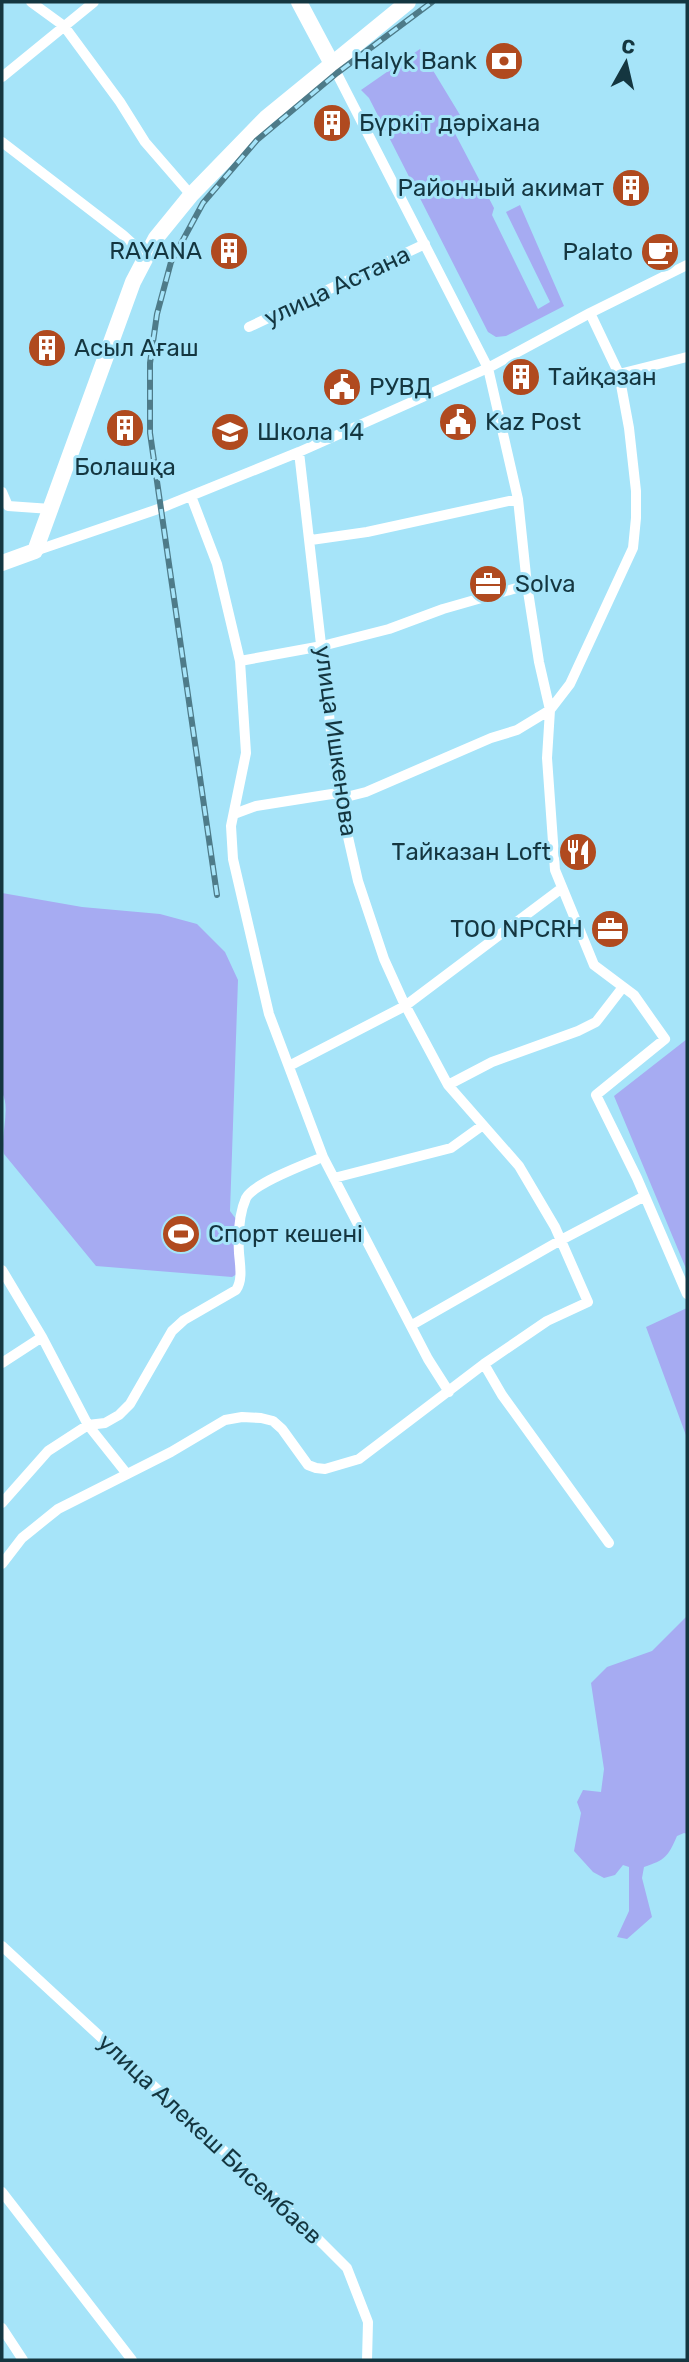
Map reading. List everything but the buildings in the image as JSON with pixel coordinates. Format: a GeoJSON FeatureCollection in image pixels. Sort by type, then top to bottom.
{"type":"FeatureCollection","features":[{"type":"Feature","properties":{"kind":"street"},"geometry":{"type":"LineString","coordinates":[[31,2],[64,26],[120,102],[145,142],[191,195]]}},
{"type":"Feature","properties":{"kind":"street"},"geometry":{"type":"LineString","coordinates":[[2,77],[94,2]]}},
{"type":"Feature","properties":{"kind":"street"},"geometry":{"type":"LineString","coordinates":[[299,2],[488,368],[518,499],[527,585],[550,710],[547,758],[555,870],[594,965],[634,995],[665,1039],[596,1095],[637,1178],[687,1294]]}},
{"type":"Feature","properties":{"kind":"street"},"geometry":{"type":"LineString","coordinates":[[35,551],[133,282],[156,238],[191,195],[266,118],[408,2]]}},
{"type":"Feature","properties":{"kind":"street"},"geometry":{"type":"LineString","coordinates":[[2,142],[123,235],[146,256]]}},
{"type":"Feature","properties":{"kind":"street","name":"улица Астана"},"geometry":{"type":"LineString","coordinates":[[249,327],[425,244]]}},
{"type":"Feature","properties":{"kind":"street"},"geometry":{"type":"LineString","coordinates":[[2,563],[161,508],[299,452],[488,368],[687,265]]}},
{"type":"Feature","properties":{"kind":"street"},"geometry":{"type":"LineString","coordinates":[[234,814],[256,806],[338,793],[350,796],[366,792],[491,738],[517,730],[550,710],[570,684],[633,548],[636,518],[629,428],[619,374],[590,313]]}},
{"type":"Feature","properties":{"kind":"street"},"geometry":{"type":"LineString","coordinates":[[619,374],[687,357]]}},
{"type":"Feature","properties":{"kind":"street","name":"улица Ишкенова"},"geometry":{"type":"LineString","coordinates":[[299,452],[338,793],[358,881],[384,959],[405,1006],[449,1086],[519,1166],[555,1227],[587,1302],[547,1321],[484,1364]]}},
{"type":"Feature","properties":{"kind":"street"},"geometry":{"type":"LineString","coordinates":[[2,492],[8,506],[51,509]]}},
{"type":"Feature","properties":{"kind":"street"},"geometry":{"type":"LineString","coordinates":[[191,496],[217,564],[240,661],[246,753],[231,826],[233,859],[269,1014],[323,1157],[428,1359],[449,1392]]}},
{"type":"Feature","properties":{"kind":"street"},"geometry":{"type":"LineString","coordinates":[[311,540],[367,533],[518,499]]}},
{"type":"Feature","properties":{"kind":"street"},"geometry":{"type":"LineString","coordinates":[[240,661],[322,646],[389,629],[443,609],[527,585]]}},
{"type":"Feature","properties":{"kind":"street"},"geometry":{"type":"LineString","coordinates":[[289,1066],[405,1006],[562,888]]}},
{"type":"Feature","properties":{"kind":"street"},"geometry":{"type":"LineString","coordinates":[[449,1086],[492,1062],[596,1022],[623,987]]}},
{"type":"Feature","properties":{"kind":"street"},"geometry":{"type":"LineString","coordinates":[[334,1178],[451,1148],[483,1125]]}},
{"type":"Feature","properties":{"kind":"street"},"geometry":{"type":"LineString","coordinates":[[2,1503],[48,1451],[88,1425],[105,1423],[119,1415],[130,1404],[172,1331],[184,1320],[236,1290],[240,1272],[238,1233],[247,1197],[264,1183],[323,1157]]}},
{"type":"Feature","properties":{"kind":"street"},"geometry":{"type":"LineString","coordinates":[[412,1325],[561,1240],[643,1197]]}},
{"type":"Feature","properties":{"kind":"street"},"geometry":{"type":"LineString","coordinates":[[2,1270],[42,1337],[88,1425],[127,1474]]}},
{"type":"Feature","properties":{"kind":"street"},"geometry":{"type":"LineString","coordinates":[[2,1363],[42,1337]]}},
{"type":"Feature","properties":{"kind":"street"},"geometry":{"type":"LineString","coordinates":[[2,1564],[22,1538],[58,1509],[225,1420],[242,1417],[273,1421],[308,1465],[316,1468],[332,1467],[359,1459],[484,1364],[502,1395],[609,1543]]}},
{"type":"Feature","properties":{"kind":"street","name":"улица Алекеш Бисембаев"},"geometry":{"type":"LineString","coordinates":[[2,1946],[301,2222],[347,2268],[368,2322],[366,2360]]}},
{"type":"Feature","properties":{"kind":"street"},"geometry":{"type":"LineString","coordinates":[[2,2192],[132,2360]]}},
{"type":"Feature","properties":{"kind":"street"},"geometry":{"type":"LineString","coordinates":[[2,2328],[23,2360]]}},
{"type":"Feature","properties":{"kind":"shaded area"},"geometry":{"type":"Polygon","coordinates":[[[420,49],[460,115],[449,122],[494,208],[492,215],[538,309],[550,302],[506,212],[520,205],[564,306],[506,336],[496,337],[488,332],[369,98],[361,90],[420,49]]]}},
{"type":"Feature","properties":{"kind":"shaded area"},"geometry":{"type":"Polygon","coordinates":[[[2,893],[82,907],[160,914],[197,924],[225,952],[238,980],[230,1211],[239,1223],[237,1274],[232,1277],[96,1266],[4,1154],[6,1106],[2,1093],[2,893]]]}},
{"type":"Feature","properties":{"kind":"shaded area"},"geometry":{"type":"Polygon","coordinates":[[[687,1039],[687,1271],[614,1096],[687,1039]]]}},
{"type":"Feature","properties":{"kind":"shaded area"},"geometry":{"type":"Polygon","coordinates":[[[687,1308],[687,1438],[646,1327],[687,1308]]]}},
{"type":"Feature","properties":{"kind":"shaded area"},"geometry":{"type":"Polygon","coordinates":[[[687,1616],[687,1834],[677,1836],[661,1860],[644,1867],[642,1878],[652,1917],[627,1939],[617,1937],[629,1911],[629,1867],[623,1865],[615,1875],[604,1878],[593,1872],[574,1851],[581,1813],[577,1802],[583,1790],[601,1792],[604,1769],[591,1683],[607,1667],[652,1651],[687,1616]]]}},
{"type":"Feature","properties":{"kind":"railway"},"geometry":{"type":"LineString","coordinates":[[217,895],[150,433],[150,363],[157,314],[171,262],[203,203],[257,140],[337,73],[432,2]]}},
{"type":"Feature","properties":{"kind":"place","name":"Halyk Bank"},"geometry":{"type":"Point","coordinates":[504,61]}},
{"type":"Feature","properties":{"kind":"place","name":"Бүркіт дәріхана"},"geometry":{"type":"Point","coordinates":[332,123]}},
{"type":"Feature","properties":{"kind":"place","name":"Районный акимат"},"geometry":{"type":"Point","coordinates":[631,188]}},
{"type":"Feature","properties":{"kind":"place","name":"RAYANA"},"geometry":{"type":"Point","coordinates":[229,251]}},
{"type":"Feature","properties":{"kind":"place","name":"Palato"},"geometry":{"type":"Point","coordinates":[660,252]}},
{"type":"Feature","properties":{"kind":"place","name":"Асыл Ағаш"},"geometry":{"type":"Point","coordinates":[47,348]}},
{"type":"Feature","properties":{"kind":"place","name":"Тайқазан"},"geometry":{"type":"Point","coordinates":[521,377]}},
{"type":"Feature","properties":{"kind":"place","name":"РУВД"},"geometry":{"type":"Point","coordinates":[342,387]}},
{"type":"Feature","properties":{"kind":"place","name":"Kaz Post"},"geometry":{"type":"Point","coordinates":[458,422]}},
{"type":"Feature","properties":{"kind":"place","name":"Болашқа"},"geometry":{"type":"Point","coordinates":[125,428]}},
{"type":"Feature","properties":{"kind":"place","name":"Школа 14"},"geometry":{"type":"Point","coordinates":[230,432]}},
{"type":"Feature","properties":{"kind":"place","name":"Solva"},"geometry":{"type":"Point","coordinates":[488,584]}},
{"type":"Feature","properties":{"kind":"place","name":"Тайказан Loft"},"geometry":{"type":"Point","coordinates":[578,852]}},
{"type":"Feature","properties":{"kind":"place","name":"TOO NPCRH"},"geometry":{"type":"Point","coordinates":[610,929]}},
{"type":"Feature","properties":{"kind":"place","name":"Спорт кешені"},"geometry":{"type":"Point","coordinates":[181,1234]}}]}
